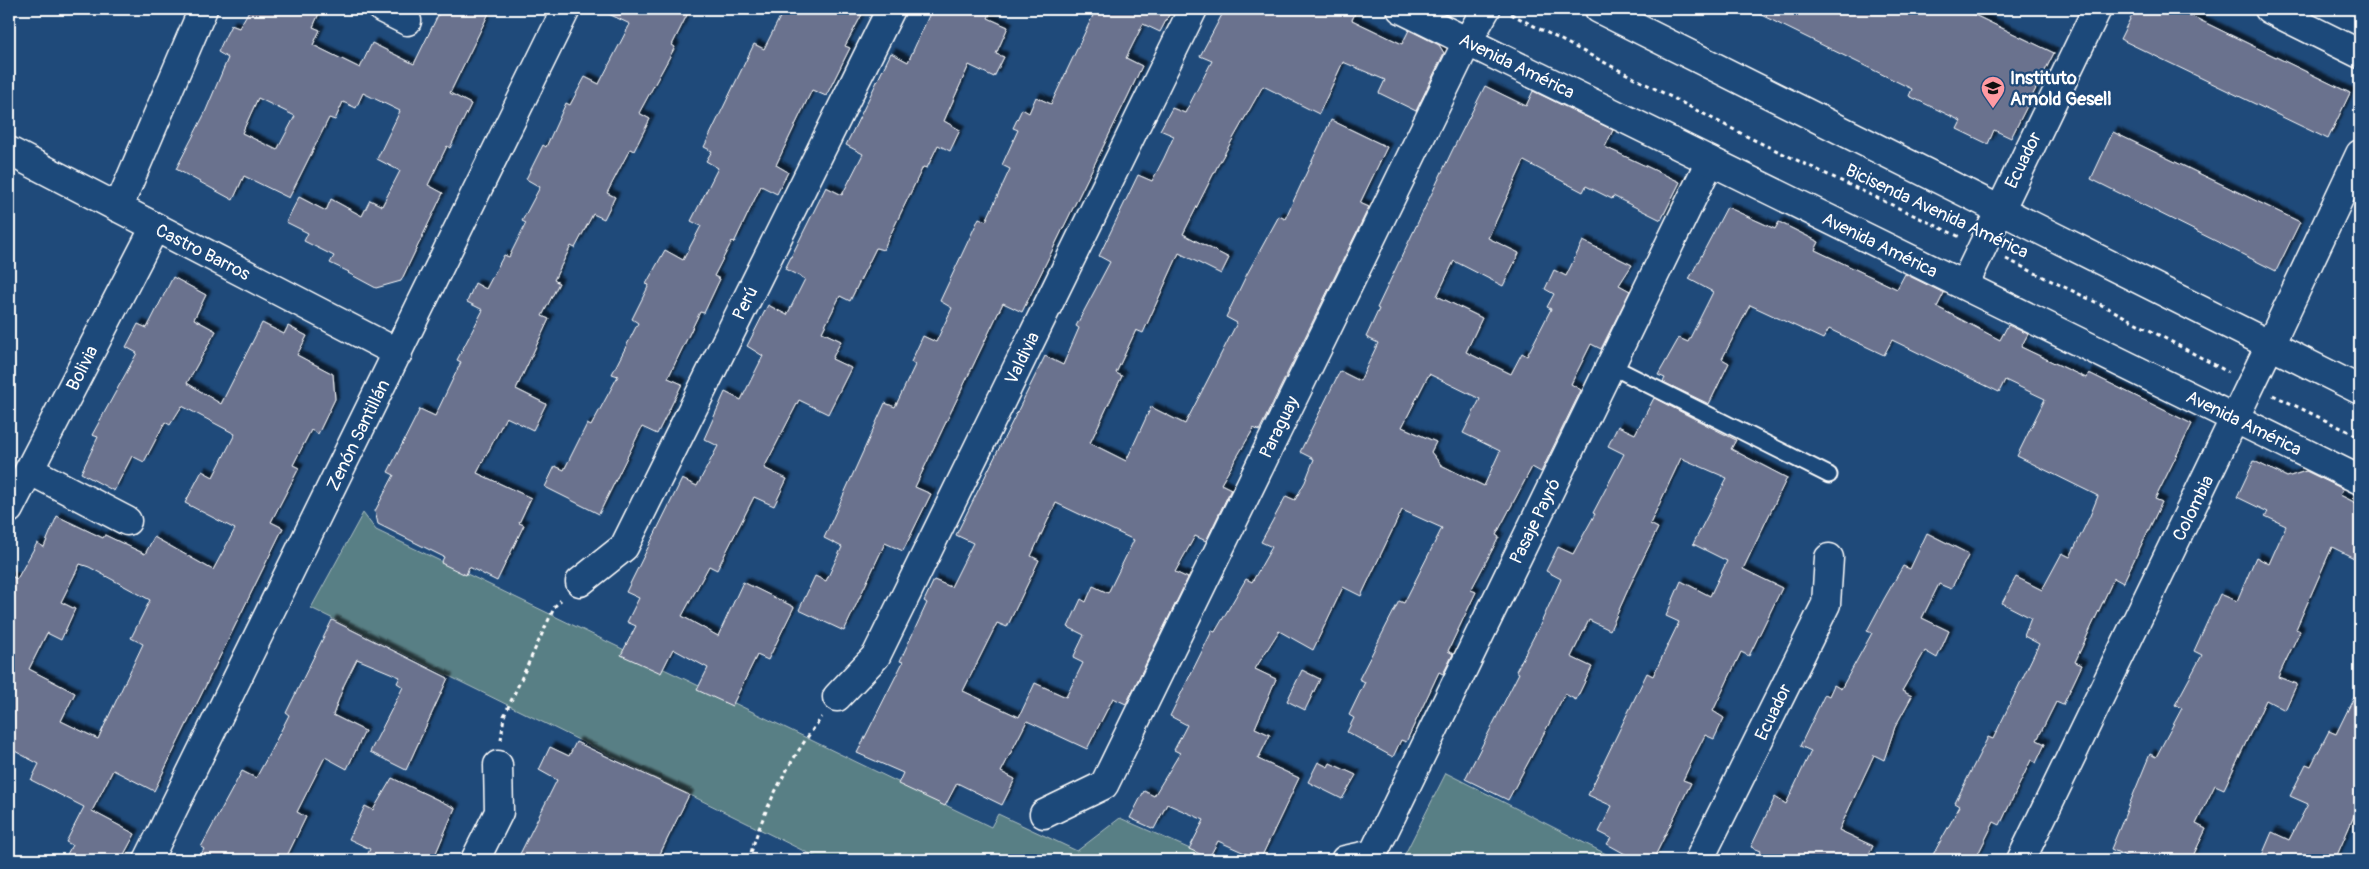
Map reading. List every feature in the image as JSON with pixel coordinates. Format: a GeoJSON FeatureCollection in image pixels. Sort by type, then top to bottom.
{"type":"FeatureCollection","features":[{"type":"Feature","properties":{"kind":"street"},"geometry":{"type":"LineString","coordinates":[[118,208],[203,9]]}},
{"type":"Feature","properties":{"kind":"street"},"geometry":{"type":"LineString","coordinates":[[383,9],[407,21]]}},
{"type":"Feature","properties":{"kind":"street","name":"Zenón Santillán"},"geometry":{"type":"LineString","coordinates":[[148,860],[566,9]]}},
{"type":"Feature","properties":{"kind":"street","name":"Perú"},"geometry":{"type":"LineString","coordinates":[[580,582],[624,547],[891,9]]}},
{"type":"Feature","properties":{"kind":"street","name":"Valdivia"},"geometry":{"type":"LineString","coordinates":[[837,697],[876,656],[1193,9]]}},
{"type":"Feature","properties":{"kind":"street","name":"Avenida América"},"geometry":{"type":"LineString","coordinates":[[1401,9],[2360,480]]}},
{"type":"Feature","properties":{"kind":"street"},"geometry":{"type":"LineString","coordinates":[[1600,9],[2360,390]]}},
{"type":"Feature","properties":{"kind":"street","name":"Ecuador"},"geometry":{"type":"LineString","coordinates":[[1964,286],[1999,209],[2098,9]]}},
{"type":"Feature","properties":{"kind":"street"},"geometry":{"type":"LineString","coordinates":[[2269,9],[2360,54]]}},
{"type":"Feature","properties":{"kind":"street","name":"Paraguay"},"geometry":{"type":"LineString","coordinates":[[1044,814],[1104,785],[1467,42],[1498,11]]}},
{"type":"Feature","properties":{"kind":"street","name":"Castro Barros"},"geometry":{"type":"LineString","coordinates":[[9,151],[398,353]]}},
{"type":"Feature","properties":{"kind":"street","name":"Colombia"},"geometry":{"type":"LineString","coordinates":[[2021,860],[2236,419],[2360,154]]}},
{"type":"Feature","properties":{"kind":"street","name":"Pasaje Payró"},"geometry":{"type":"LineString","coordinates":[[1345,860],[1373,854],[1710,161]]}},
{"type":"Feature","properties":{"kind":"street","name":"Bolivia"},"geometry":{"type":"LineString","coordinates":[[9,509],[155,227]]}},
{"type":"Feature","properties":{"kind":"street"},"geometry":{"type":"LineString","coordinates":[[29,470],[127,521]]}},
{"type":"Feature","properties":{"kind":"street","name":"Ecuador"},"geometry":{"type":"LineString","coordinates":[[1700,860],[1826,604],[1829,558]]}},
{"type":"Feature","properties":{"kind":"street"},"geometry":{"type":"LineString","coordinates":[[475,860],[499,812],[498,765]]}},
{"type":"Feature","properties":{"kind":"lane"},"geometry":{"type":"LineString","coordinates":[[1611,366],[1829,474]]}},
{"type":"Feature","properties":{"kind":"path","name":"Bicisenda Avenida América"},"geometry":{"type":"LineString","coordinates":[[1498,11],[1752,139],[2110,309],[2252,384],[2360,437]]}},
{"type":"Feature","properties":{"kind":"path"},"geometry":{"type":"LineString","coordinates":[[498,765],[504,716],[555,606],[580,582]]}},
{"type":"Feature","properties":{"kind":"path"},"geometry":{"type":"LineString","coordinates":[[749,860],[756,831],[802,743],[837,697]]}},
{"type":"Feature","properties":{"kind":"green space"},"geometry":{"type":"Polygon","coordinates":[[[363,513],[376,530],[991,827],[998,814],[1077,851],[1120,818],[1215,860],[822,860],[311,608],[363,513]]]}},
{"type":"Feature","properties":{"kind":"green space"},"geometry":{"type":"Polygon","coordinates":[[[1446,773],[1618,860],[1402,860],[1446,773]]]}},
{"type":"Feature","properties":{"kind":"building"},"geometry":{"type":"Polygon","coordinates":[[[250,9],[321,9],[313,27],[320,30],[313,45],[360,68],[372,43],[414,64],[441,9],[491,9],[450,93],[471,104],[450,148],[447,146],[428,185],[443,193],[401,281],[376,288],[330,263],[334,256],[304,241],[308,233],[286,222],[299,197],[326,211],[331,199],[362,216],[370,200],[382,206],[400,171],[377,159],[400,111],[363,93],[356,108],[343,102],[335,120],[329,118],[289,198],[244,176],[233,200],[176,169],[204,115],[228,58],[218,52],[231,25],[239,28],[250,9]],[[258,98],[242,133],[277,150],[295,116],[258,98]]]}},
{"type":"Feature","properties":{"kind":"building"},"geometry":{"type":"Polygon","coordinates":[[[598,9],[690,9],[672,45],[675,47],[639,113],[650,119],[634,151],[630,149],[607,193],[615,197],[604,219],[593,214],[575,248],[571,246],[554,280],[559,283],[542,316],[549,319],[516,389],[546,404],[533,430],[506,417],[477,473],[531,498],[519,523],[524,525],[497,581],[469,567],[466,575],[441,563],[444,557],[378,524],[375,511],[394,475],[388,472],[420,409],[435,416],[461,362],[457,360],[483,310],[467,302],[475,283],[486,289],[504,255],[509,257],[526,223],[522,221],[540,187],[526,179],[543,145],[546,147],[566,103],[570,105],[585,77],[599,84],[630,24],[598,9]]]}},
{"type":"Feature","properties":{"kind":"building"},"geometry":{"type":"Polygon","coordinates":[[[784,9],[865,9],[845,46],[850,48],[826,96],[812,90],[776,165],[788,172],[777,194],[761,186],[734,243],[732,241],[714,276],[720,279],[704,313],[700,312],[668,378],[682,384],[657,434],[642,427],[599,514],[545,487],[555,466],[564,470],[587,424],[591,426],[618,376],[612,374],[638,323],[632,319],[649,285],[646,284],[665,250],[683,260],[701,226],[691,221],[718,168],[706,161],[712,151],[704,147],[754,44],[764,49],[784,9]]]}},
{"type":"Feature","properties":{"kind":"building"},"geometry":{"type":"Polygon","coordinates":[[[932,9],[992,9],[988,18],[1008,27],[996,54],[1004,57],[994,77],[969,65],[944,121],[960,130],[950,151],[938,145],[927,168],[923,167],[883,250],[876,248],[850,301],[840,296],[822,332],[841,341],[832,359],[851,368],[828,414],[799,400],[764,468],[787,479],[774,506],[754,497],[717,570],[709,566],[682,616],[718,636],[743,582],[794,607],[768,660],[757,655],[732,706],[697,690],[708,668],[673,649],[661,673],[621,655],[636,626],[627,622],[639,598],[626,592],[682,479],[697,486],[718,446],[704,439],[725,392],[741,400],[763,356],[747,346],[768,305],[787,315],[805,279],[785,269],[826,187],[842,195],[863,154],[846,145],[891,53],[908,62],[932,9]]]}},
{"type":"Feature","properties":{"kind":"building"},"geometry":{"type":"Polygon","coordinates":[[[1096,9],[1172,9],[1160,32],[1143,24],[1126,58],[1142,66],[1022,312],[1003,303],[915,487],[931,494],[903,551],[885,543],[844,631],[799,610],[815,576],[826,581],[842,547],[824,538],[885,403],[895,407],[915,365],[911,362],[923,336],[936,342],[952,308],[940,301],[979,218],[986,221],[1010,169],[1002,165],[1018,130],[1013,128],[1022,109],[1029,113],[1036,97],[1051,104],[1096,9]]]}},
{"type":"Feature","properties":{"kind":"building"},"geometry":{"type":"Polygon","coordinates":[[[1225,9],[1357,9],[1352,20],[1402,44],[1409,30],[1439,45],[1444,53],[1416,111],[1379,93],[1385,80],[1343,62],[1319,114],[1263,86],[1218,165],[1183,234],[1229,258],[1221,274],[1179,253],[1143,333],[1136,330],[1116,373],[1122,376],[1090,443],[1126,461],[1151,407],[1185,424],[1237,323],[1226,317],[1279,216],[1285,219],[1331,120],[1387,147],[1360,203],[1369,207],[1259,431],[1254,428],[1221,484],[1231,489],[1206,541],[1195,536],[1175,572],[1188,578],[1126,704],[1113,698],[1087,749],[1027,721],[1001,772],[1015,779],[1002,805],[957,783],[945,806],[898,784],[903,773],[857,753],[903,662],[900,661],[927,603],[924,601],[934,580],[951,587],[973,543],[956,535],[1045,356],[1063,365],[1079,328],[1076,326],[1110,262],[1099,256],[1138,175],[1152,181],[1174,136],[1160,130],[1172,108],[1185,113],[1212,61],[1200,56],[1225,9]],[[1056,503],[1031,556],[1039,560],[1007,627],[997,623],[963,691],[1019,717],[1035,683],[1066,697],[1083,663],[1073,658],[1084,635],[1068,627],[1081,599],[1086,602],[1093,586],[1108,593],[1134,540],[1056,503]]]}},
{"type":"Feature","properties":{"kind":"building"},"geometry":{"type":"Polygon","coordinates":[[[1749,9],[1962,9],[2054,53],[2011,138],[1994,130],[1988,144],[1957,129],[1961,121],[1909,96],[1912,89],[1749,9]]]}},
{"type":"Feature","properties":{"kind":"building"},"geometry":{"type":"Polygon","coordinates":[[[2135,9],[2177,9],[2350,93],[2328,139],[2120,39],[2135,9]]]}},
{"type":"Feature","properties":{"kind":"building"},"geometry":{"type":"Polygon","coordinates":[[[1485,86],[1526,106],[1533,91],[1613,130],[1605,147],[1680,182],[1661,220],[1613,196],[1612,199],[1586,186],[1583,192],[1524,161],[1488,238],[1519,253],[1503,286],[1454,261],[1437,296],[1482,318],[1466,352],[1511,374],[1522,353],[1527,356],[1551,309],[1547,307],[1554,294],[1545,289],[1554,270],[1566,276],[1583,241],[1632,265],[1619,285],[1630,291],[1601,349],[1591,344],[1571,384],[1581,390],[1541,472],[1532,467],[1496,535],[1499,537],[1471,590],[1476,592],[1448,651],[1453,654],[1443,674],[1439,672],[1406,742],[1401,740],[1393,757],[1347,732],[1354,718],[1349,715],[1365,682],[1359,679],[1399,601],[1404,603],[1442,528],[1402,510],[1361,596],[1343,587],[1313,650],[1279,631],[1255,669],[1276,679],[1255,728],[1270,735],[1258,759],[1299,778],[1260,860],[1218,841],[1209,858],[1189,849],[1204,820],[1167,804],[1154,829],[1130,818],[1144,791],[1154,796],[1180,753],[1174,750],[1187,725],[1170,716],[1212,631],[1215,632],[1246,579],[1252,582],[1272,547],[1261,542],[1286,496],[1295,500],[1305,482],[1314,459],[1300,452],[1340,371],[1360,381],[1378,343],[1366,337],[1379,309],[1377,308],[1485,86]],[[1429,374],[1402,427],[1436,442],[1431,452],[1441,465],[1484,486],[1500,451],[1463,433],[1480,399],[1429,374]]]}},
{"type":"Feature","properties":{"kind":"building"},"geometry":{"type":"Polygon","coordinates":[[[2113,132],[2300,222],[2276,271],[2091,179],[2113,132]]]}},
{"type":"Feature","properties":{"kind":"building"},"geometry":{"type":"Polygon","coordinates":[[[1727,207],[1775,229],[1779,222],[1819,242],[1815,250],[1897,289],[1905,274],[1944,293],[1937,307],[2000,340],[2008,325],[2028,334],[2021,347],[2086,378],[2089,373],[2192,424],[2155,499],[2162,502],[2123,583],[2114,578],[2075,662],[2082,665],[2063,705],[2056,702],[2037,740],[2045,744],[2036,763],[2031,760],[2000,825],[1994,822],[1975,860],[1930,860],[1960,806],[1955,803],[1988,737],[1993,739],[2039,644],[2024,636],[2031,618],[2002,603],[2016,577],[2042,590],[2062,553],[2070,557],[2098,496],[2017,456],[2045,399],[2005,380],[1999,392],[1892,340],[1884,355],[1829,329],[1823,339],[1750,305],[1722,359],[1729,363],[1709,404],[1663,382],[1665,378],[1658,375],[1679,338],[1688,342],[1713,292],[1689,279],[1727,207]]]}},
{"type":"Feature","properties":{"kind":"building"},"geometry":{"type":"Polygon","coordinates":[[[173,277],[206,295],[194,319],[216,331],[187,383],[221,404],[262,323],[284,334],[288,326],[307,336],[297,355],[333,374],[335,399],[318,434],[311,430],[293,465],[299,468],[271,522],[283,528],[154,791],[113,770],[92,811],[135,834],[121,860],[64,860],[72,845],[66,842],[84,807],[31,780],[39,764],[9,748],[9,575],[17,579],[37,543],[44,547],[57,516],[103,538],[105,535],[145,554],[154,537],[213,570],[235,529],[185,503],[202,471],[213,477],[235,434],[182,406],[170,425],[165,422],[144,462],[132,456],[114,491],[81,473],[98,437],[92,435],[137,353],[126,347],[138,324],[147,328],[173,277]],[[80,564],[61,602],[75,609],[61,640],[47,633],[29,669],[75,693],[61,721],[98,739],[143,644],[131,638],[150,600],[80,564]]]}},
{"type":"Feature","properties":{"kind":"building"},"geometry":{"type":"Polygon","coordinates":[[[1654,398],[1736,440],[1731,449],[1787,478],[1743,569],[1782,588],[1749,656],[1741,652],[1713,711],[1724,718],[1714,739],[1705,735],[1683,780],[1691,783],[1653,860],[1636,860],[1607,844],[1611,838],[1599,832],[1612,806],[1588,795],[1647,673],[1653,676],[1679,622],[1666,616],[1681,581],[1710,596],[1727,561],[1693,544],[1727,478],[1681,458],[1650,524],[1658,528],[1610,630],[1589,620],[1571,657],[1592,667],[1576,700],[1565,694],[1508,800],[1465,779],[1519,673],[1516,671],[1561,579],[1546,571],[1558,547],[1573,554],[1624,454],[1608,446],[1618,426],[1635,434],[1654,398]]]}},
{"type":"Feature","properties":{"kind":"building"},"geometry":{"type":"Polygon","coordinates":[[[2254,461],[2287,477],[2306,471],[2343,489],[2340,495],[2360,505],[2360,561],[2332,547],[2296,629],[2300,631],[2278,677],[2297,684],[2285,710],[2266,700],[2224,789],[2215,785],[2196,824],[2206,829],[2191,860],[2134,860],[2111,849],[2150,754],[2156,757],[2182,708],[2175,705],[2202,655],[2194,651],[2220,594],[2237,601],[2256,557],[2269,564],[2286,526],[2265,516],[2268,512],[2237,497],[2254,461]]]}},
{"type":"Feature","properties":{"kind":"building"},"geometry":{"type":"Polygon","coordinates":[[[1927,533],[1969,554],[1951,589],[1939,584],[1922,618],[1949,631],[1937,658],[1925,651],[1902,691],[1912,696],[1895,727],[1884,760],[1874,755],[1839,830],[1873,846],[1866,860],[1756,860],[1761,851],[1751,847],[1775,797],[1786,804],[1811,751],[1800,746],[1825,694],[1829,696],[1834,685],[1841,689],[1872,633],[1867,631],[1884,599],[1903,566],[1910,569],[1927,533]]]}},
{"type":"Feature","properties":{"kind":"building"},"geometry":{"type":"Polygon","coordinates":[[[332,620],[448,678],[406,770],[370,752],[403,687],[397,683],[400,677],[357,659],[344,685],[333,715],[365,731],[347,769],[325,757],[297,812],[306,817],[285,860],[198,860],[204,849],[201,847],[242,771],[256,778],[289,715],[286,713],[332,620]]]}},
{"type":"Feature","properties":{"kind":"building"},"geometry":{"type":"Polygon","coordinates":[[[1302,670],[1320,679],[1305,710],[1287,701],[1302,670]]]}},
{"type":"Feature","properties":{"kind":"building"},"geometry":{"type":"Polygon","coordinates":[[[2360,685],[2360,802],[2335,860],[2260,860],[2272,832],[2289,840],[2308,804],[2290,796],[2306,764],[2311,766],[2329,731],[2336,734],[2360,685]]]}},
{"type":"Feature","properties":{"kind":"building"},"geometry":{"type":"Polygon","coordinates":[[[576,742],[689,795],[657,860],[517,860],[557,780],[539,770],[550,747],[569,756],[576,742]]]}},
{"type":"Feature","properties":{"kind":"building"},"geometry":{"type":"Polygon","coordinates":[[[1318,762],[1328,767],[1330,763],[1356,775],[1342,799],[1308,782],[1318,762]]]}},
{"type":"Feature","properties":{"kind":"building"},"geometry":{"type":"Polygon","coordinates":[[[392,778],[455,808],[433,860],[365,860],[370,849],[349,839],[365,806],[373,810],[392,778]]]}},
{"type":"Feature","properties":{"kind":"place","name":"Instituto Arnold Gesell"},"geometry":{"type":"Point","coordinates":[1993,109]}}]}
